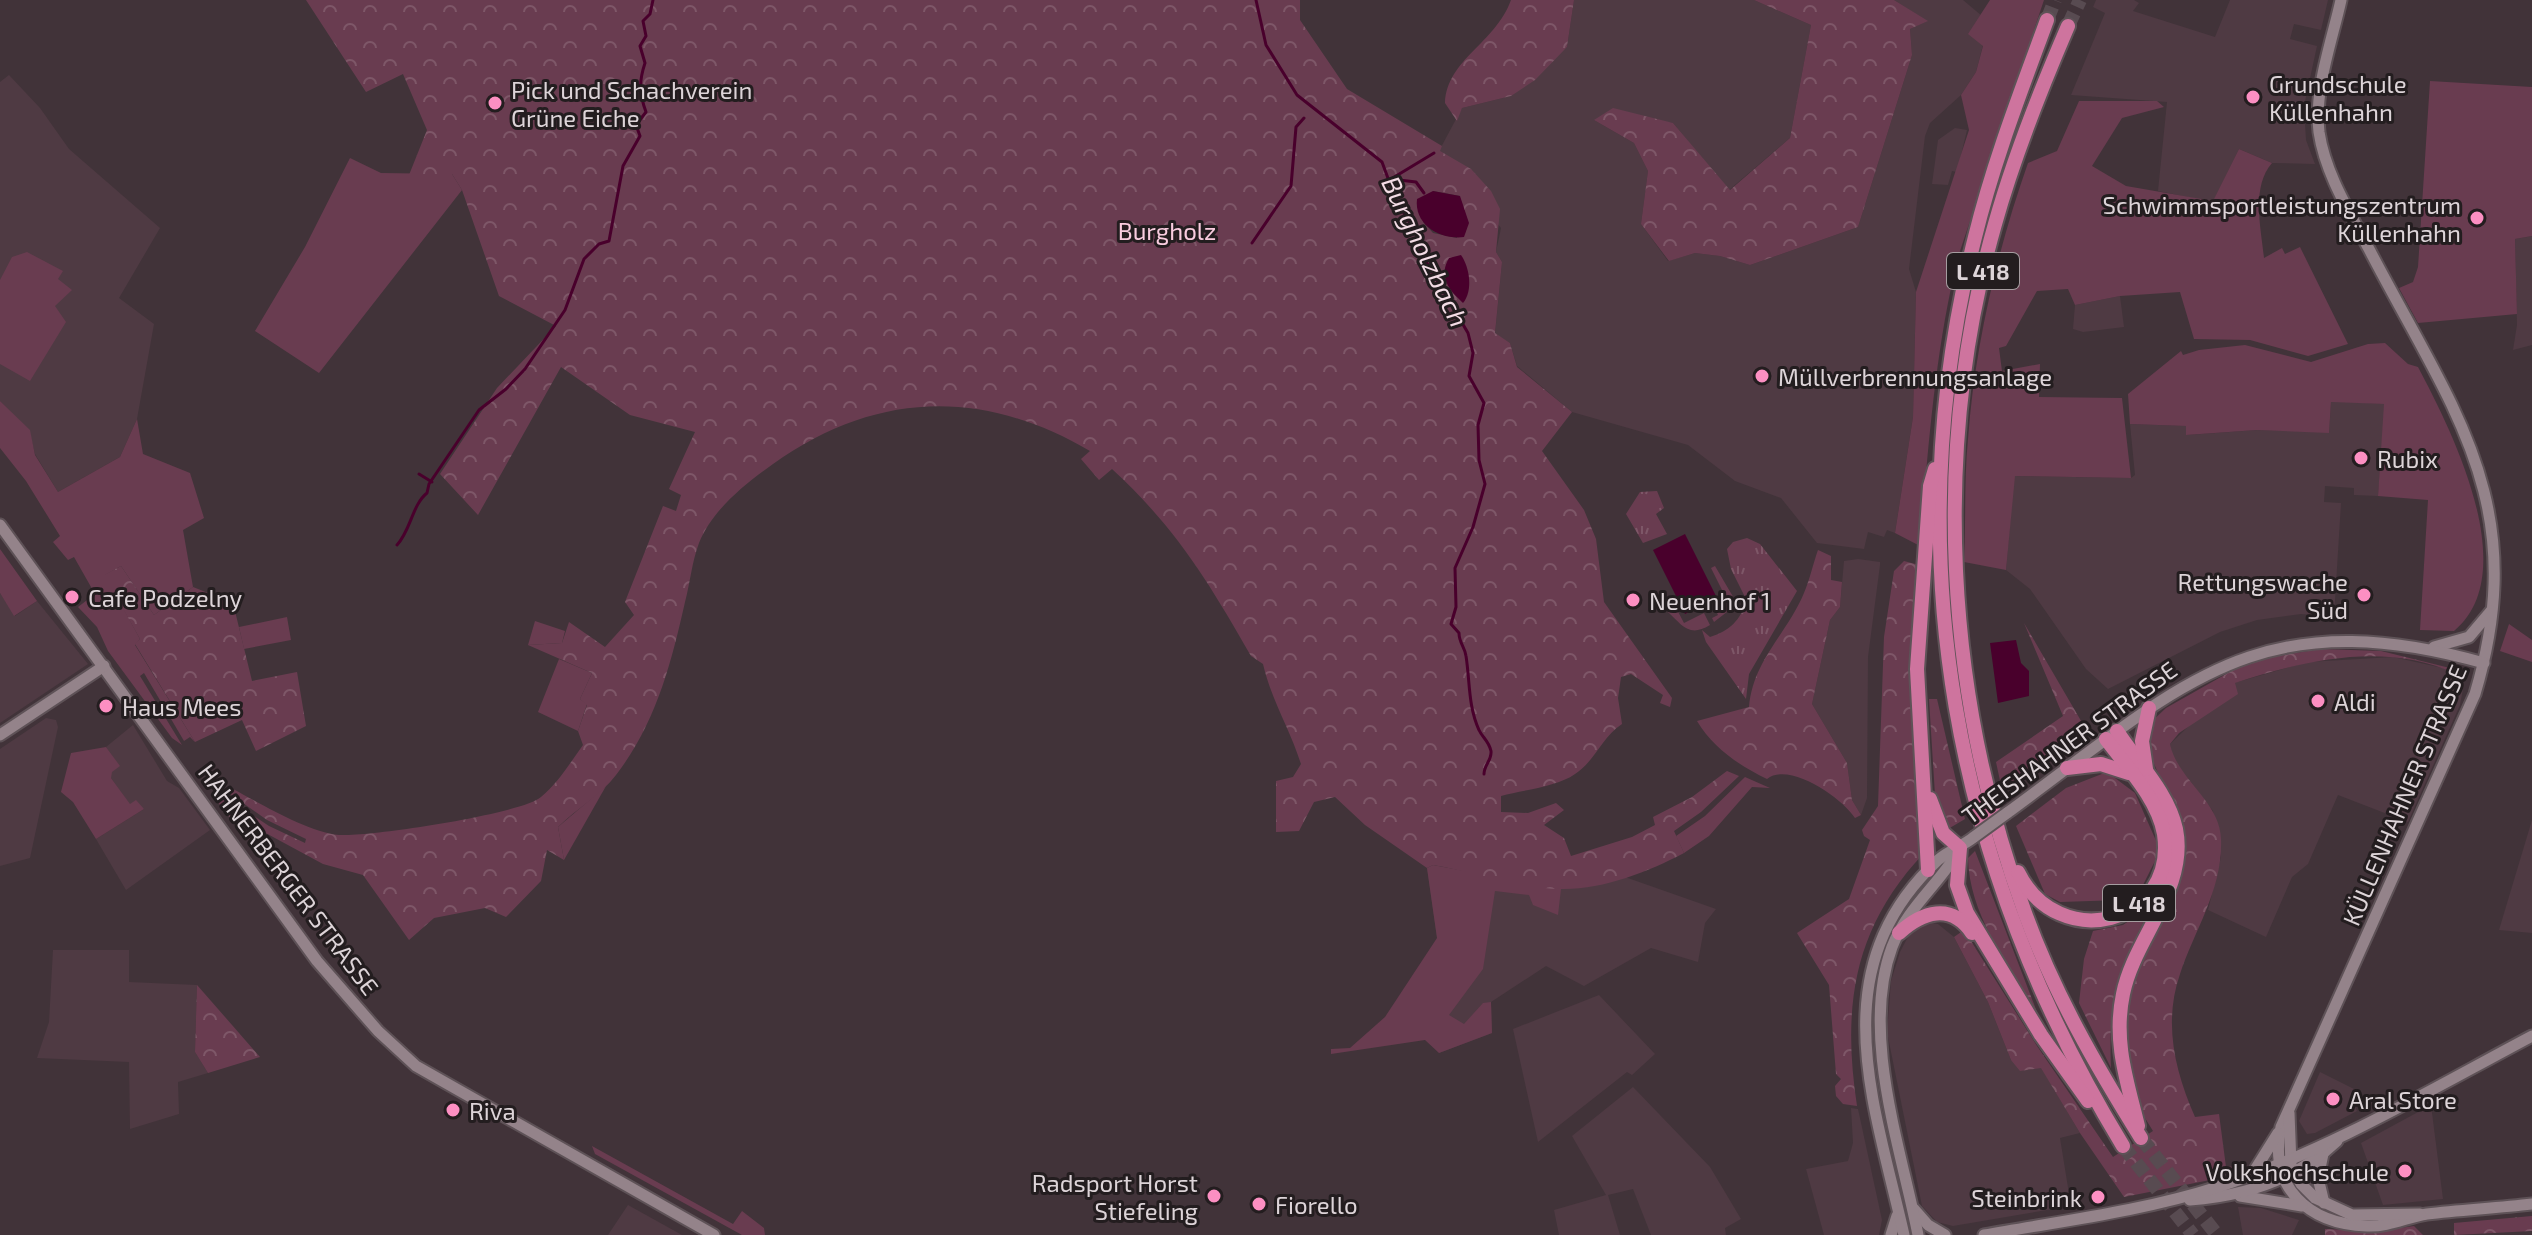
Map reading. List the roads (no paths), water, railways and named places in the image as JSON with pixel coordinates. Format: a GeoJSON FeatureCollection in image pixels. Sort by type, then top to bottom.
{"type":"FeatureCollection","features":[{"type":"Feature","properties":{"kind":"highway","name":"L 418"},"geometry":{"type":"LineString","coordinates":[[1960,848],[1959,891],[1987,948],[2063,1069],[2123,1146],[2052,1017],[1998,882],[1960,737],[1945,639],[1940,572],[1941,446],[1956,327],[1975,236],[2000,153],[2047,20]]}},
{"type":"Feature","properties":{"kind":"highway","name":"L 418"},"geometry":{"type":"LineString","coordinates":[[2068,26],[2016,156],[1994,226],[1974,312],[1956,453],[1956,577],[1968,697],[2000,836],[2025,914],[2055,985],[2097,1066],[2141,1138],[2123,1074],[2120,1014],[2130,969],[2173,877],[2178,844],[2169,809],[2147,774],[2112,735]]}},
{"type":"Feature","properties":{"kind":"highway","name":"L 418"},"geometry":{"type":"LineString","coordinates":[[1928,870],[1917,669],[1930,486],[1941,446]]}},
{"type":"Feature","properties":{"kind":"highway","name":"L 418"},"geometry":{"type":"LineString","coordinates":[[2147,774],[2142,741],[2149,708]]}},
{"type":"Feature","properties":{"kind":"highway","name":"L 418"},"geometry":{"type":"LineString","coordinates":[[2000,836],[2024,886],[2053,913],[2090,921],[2125,913],[2150,890],[2160,872],[2164,846],[2160,820],[2131,774],[2112,735]]}},
{"type":"Feature","properties":{"kind":"highway"},"geometry":{"type":"LineString","coordinates":[[2067,768],[2101,764],[2121,768],[2131,774]]}},
{"type":"Feature","properties":{"kind":"highway"},"geometry":{"type":"LineString","coordinates":[[1923,784],[1943,833],[1960,848]]}},
{"type":"Feature","properties":{"kind":"highway","name":"L 418"},"geometry":{"type":"LineString","coordinates":[[1899,933],[1922,915],[1946,913],[1961,920],[1987,948]]}},
{"type":"Feature","properties":{"kind":"main road","name":"KÜLLENHAHNER STRASSE"},"geometry":{"type":"LineString","coordinates":[[2286,1127],[2289,1113],[2463,726],[2484,663],[2494,607],[2492,526],[2476,457],[2456,409],[2352,218],[2321,144],[2321,92],[2341,0]]}},
{"type":"Feature","properties":{"kind":"main road","name":"HAHNERBERGER STRASSE"},"geometry":{"type":"LineString","coordinates":[[0,525],[317,961],[378,1031],[416,1066],[714,1235]]}},
{"type":"Feature","properties":{"kind":"main road"},"geometry":{"type":"LineString","coordinates":[[2427,648],[2469,637],[2482,626],[2494,607]]}},
{"type":"Feature","properties":{"kind":"main road","name":"THEISHAHNER STRASSE"},"geometry":{"type":"LineString","coordinates":[[1904,1235],[1867,1058],[1865,1008],[1871,964],[1880,939],[1910,890],[1928,870],[1943,856],[1960,848],[2149,708],[2205,673],[2275,648],[2348,641],[2427,648],[2484,663]]}},
{"type":"Feature","properties":{"kind":"main road"},"geometry":{"type":"LineString","coordinates":[[0,735],[104,666]]}},
{"type":"Feature","properties":{"kind":"main road","name":"THEISHAHNER STRASSE"},"geometry":{"type":"LineString","coordinates":[[1918,1235],[1883,1059],[1880,1021],[1886,969],[1899,933],[1919,899],[1949,867],[1960,848]]}},
{"type":"Feature","properties":{"kind":"main road"},"geometry":{"type":"LineString","coordinates":[[1984,1235],[2163,1202],[2285,1185],[2320,1150],[2343,1135],[2532,1036]]}},
{"type":"Feature","properties":{"kind":"main road"},"geometry":{"type":"LineString","coordinates":[[2286,1127],[2299,1140],[2320,1150]]}},
{"type":"Feature","properties":{"kind":"main road"},"geometry":{"type":"LineString","coordinates":[[2286,1127],[2283,1158],[2285,1185],[2310,1207],[2340,1222],[2367,1226],[2395,1224],[2423,1215],[2532,1204]]}},
{"type":"Feature","properties":{"kind":"main road"},"geometry":{"type":"LineString","coordinates":[[2253,1173],[2286,1127]]}},
{"type":"Feature","properties":{"kind":"main road"},"geometry":{"type":"LineString","coordinates":[[2163,1202],[2253,1173],[2283,1158],[2320,1150]]}},
{"type":"Feature","properties":{"kind":"main road"},"geometry":{"type":"LineString","coordinates":[[2320,1150],[2318,1178],[2325,1205]]}},
{"type":"Feature","properties":{"kind":"main road"},"geometry":{"type":"LineString","coordinates":[[2283,1158],[2300,1170],[2309,1193],[2325,1205],[2352,1215],[2413,1212],[2423,1215]]}},
{"type":"Feature","properties":{"kind":"main road"},"geometry":{"type":"LineString","coordinates":[[1889,1163],[1897,1167],[1903,1160]]}},
{"type":"Feature","properties":{"kind":"main road"},"geometry":{"type":"LineString","coordinates":[[2227,1195],[2310,1207]]}},
{"type":"Feature","properties":{"kind":"main road"},"geometry":{"type":"LineString","coordinates":[[1913,1209],[1928,1225],[1945,1235]]}},
{"type":"Feature","properties":{"kind":"main road"},"geometry":{"type":"LineString","coordinates":[[1891,1235],[1898,1212]]}},
{"type":"Feature","properties":{"kind":"waterway"},"geometry":{"type":"LineString","coordinates":[[397,545],[427,493],[429,484],[479,410],[525,369],[565,310],[584,259],[599,244],[609,241],[623,166],[640,136],[636,125],[646,112],[641,87],[645,63],[640,46],[646,36],[643,21],[650,14],[653,0]]}},
{"type":"Feature","properties":{"kind":"waterway","name":"Burgholzbach"},"geometry":{"type":"LineString","coordinates":[[1256,0],[1266,45],[1297,95],[1382,162],[1396,200],[1418,236],[1421,253],[1468,333],[1473,353],[1469,376],[1484,403],[1478,425],[1479,460],[1485,484],[1473,527],[1455,568],[1456,607],[1451,624],[1459,633],[1465,653],[1475,721],[1491,751],[1484,774]]}},
{"type":"Feature","properties":{"kind":"waterway"},"geometry":{"type":"LineString","coordinates":[[1252,243],[1291,186],[1296,127],[1304,118]]}},
{"type":"Feature","properties":{"kind":"waterway"},"geometry":{"type":"LineString","coordinates":[[1391,179],[1434,153]]}},
{"type":"Feature","properties":{"kind":"waterway"},"geometry":{"type":"LineString","coordinates":[[1391,179],[1416,182],[1424,193]]}},
{"type":"Feature","properties":{"kind":"waterway"},"geometry":{"type":"LineString","coordinates":[[419,474],[432,482]]}},
{"type":"Feature","properties":{"kind":"tunnel"},"geometry":{"type":"LineString","coordinates":[[2047,20],[2055,0]]}},
{"type":"Feature","properties":{"kind":"tunnel"},"geometry":{"type":"LineString","coordinates":[[2068,26],[2080,0]]}},
{"type":"Feature","properties":{"kind":"tunnel"},"geometry":{"type":"LineString","coordinates":[[2141,1138],[2217,1235]]}},
{"type":"Feature","properties":{"kind":"tunnel"},"geometry":{"type":"LineString","coordinates":[[2123,1146],[2193,1235]]}},
{"type":"Feature","properties":{"kind":"place","name":"Grundschule Küllenhahn"},"geometry":{"type":"Point","coordinates":[2253,97]}},
{"type":"Feature","properties":{"kind":"place","name":"Pick und Schachverein Grüne Eiche"},"geometry":{"type":"Point","coordinates":[495,103]}},
{"type":"Feature","properties":{"kind":"place","name":"Schwimmsportleistungszentrum Küllenhahn"},"geometry":{"type":"Point","coordinates":[2477,218]}},
{"type":"Feature","properties":{"kind":"place","name":"Müllverbrennungsanlage"},"geometry":{"type":"Point","coordinates":[1762,376]}},
{"type":"Feature","properties":{"kind":"place","name":"Rubix"},"geometry":{"type":"Point","coordinates":[2361,458]}},
{"type":"Feature","properties":{"kind":"place","name":"Rettungswache Süd"},"geometry":{"type":"Point","coordinates":[2364,595]}},
{"type":"Feature","properties":{"kind":"place","name":"Cafe Podzelny"},"geometry":{"type":"Point","coordinates":[72,597]}},
{"type":"Feature","properties":{"kind":"place","name":"Neuenhof 1"},"geometry":{"type":"Point","coordinates":[1633,600]}},
{"type":"Feature","properties":{"kind":"place","name":"Aldi"},"geometry":{"type":"Point","coordinates":[2318,701]}},
{"type":"Feature","properties":{"kind":"place","name":"Haus Mees"},"geometry":{"type":"Point","coordinates":[106,706]}},
{"type":"Feature","properties":{"kind":"place","name":"Aral Store"},"geometry":{"type":"Point","coordinates":[2333,1099]}},
{"type":"Feature","properties":{"kind":"place","name":"Riva"},"geometry":{"type":"Point","coordinates":[453,1110]}},
{"type":"Feature","properties":{"kind":"place","name":"Volkshochschule"},"geometry":{"type":"Point","coordinates":[2405,1171]}},
{"type":"Feature","properties":{"kind":"place","name":"Radsport Horst Stiefeling"},"geometry":{"type":"Point","coordinates":[1214,1196]}},
{"type":"Feature","properties":{"kind":"place","name":"Steinbrink"},"geometry":{"type":"Point","coordinates":[2098,1197]}},
{"type":"Feature","properties":{"kind":"place","name":"Fiorello"},"geometry":{"type":"Point","coordinates":[1259,1204]}},
{"type":"Feature","properties":{"kind":"park label","name":"Burgholz"},"geometry":{"type":"Point","coordinates":[1167,230]}}]}
